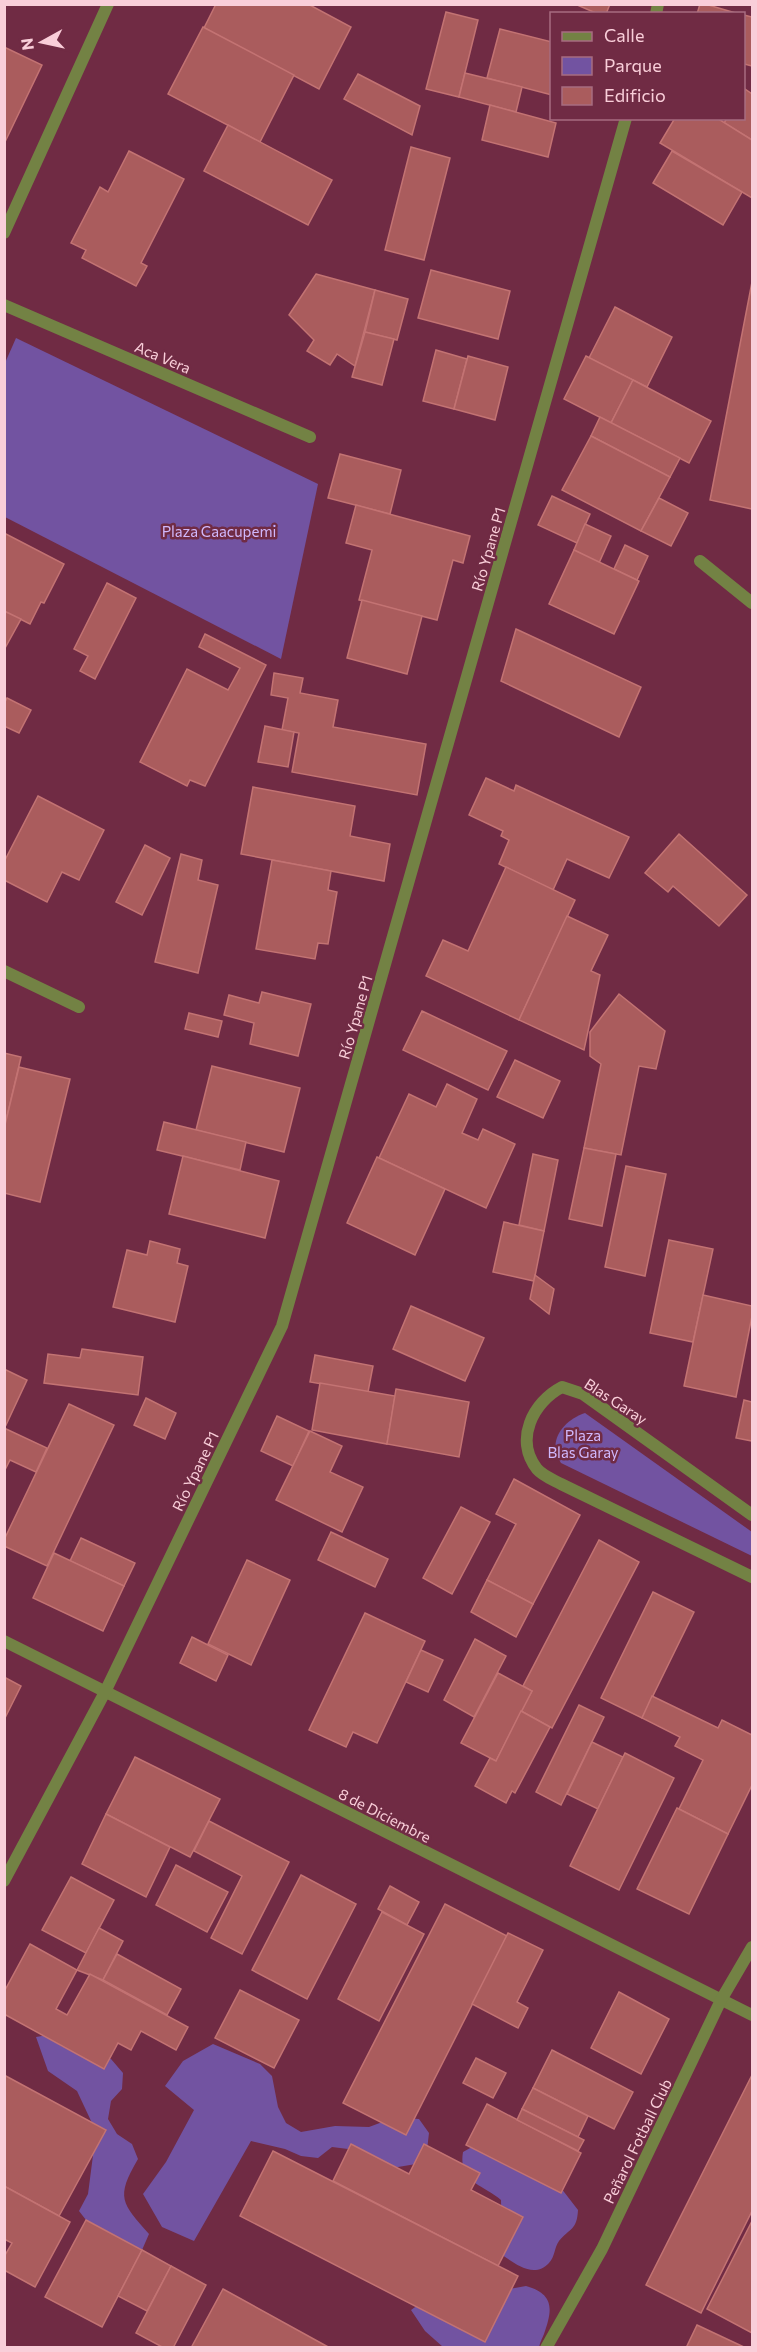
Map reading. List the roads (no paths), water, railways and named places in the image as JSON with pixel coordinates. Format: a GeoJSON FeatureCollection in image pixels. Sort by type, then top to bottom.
{"type":"FeatureCollection","features":[{"type":"Feature","properties":{"kind":"street"},"geometry":{"type":"LineString","coordinates":[[4,232],[108,4]]}},
{"type":"Feature","properties":{"kind":"street","name":"Río Ypane P1"},"geometry":{"type":"LineString","coordinates":[[4,1881],[105,1692],[282,1326],[625,120]]}},
{"type":"Feature","properties":{"kind":"street","name":"Aca Vera"},"geometry":{"type":"LineString","coordinates":[[4,305],[310,437]]}},
{"type":"Feature","properties":{"kind":"street"},"geometry":{"type":"LineString","coordinates":[[700,561],[753,603]]}},
{"type":"Feature","properties":{"kind":"street"},"geometry":{"type":"LineString","coordinates":[[4,971],[79,1007]]}},
{"type":"Feature","properties":{"kind":"street","name":"Blas Garay"},"geometry":{"type":"LineString","coordinates":[[753,1515],[583,1394],[562,1387],[548,1394],[534,1410],[526,1439],[531,1459],[538,1471],[753,1578]]}},
{"type":"Feature","properties":{"kind":"street","name":"8 de Diciembre"},"geometry":{"type":"LineString","coordinates":[[4,1641],[753,2015]]}},
{"type":"Feature","properties":{"kind":"street","name":"Peñarol Fotball Club"},"geometry":{"type":"LineString","coordinates":[[546,2348],[602,2249],[721,2000],[753,1947]]}},
{"type":"Feature","properties":{"kind":"park label","name":"Plaza Caacupemi"},"geometry":{"type":"Point","coordinates":[219,531]}},
{"type":"Feature","properties":{"kind":"park label","name":"Plaza Blas Garay"},"geometry":{"type":"Point","coordinates":[583,1444]}}]}
